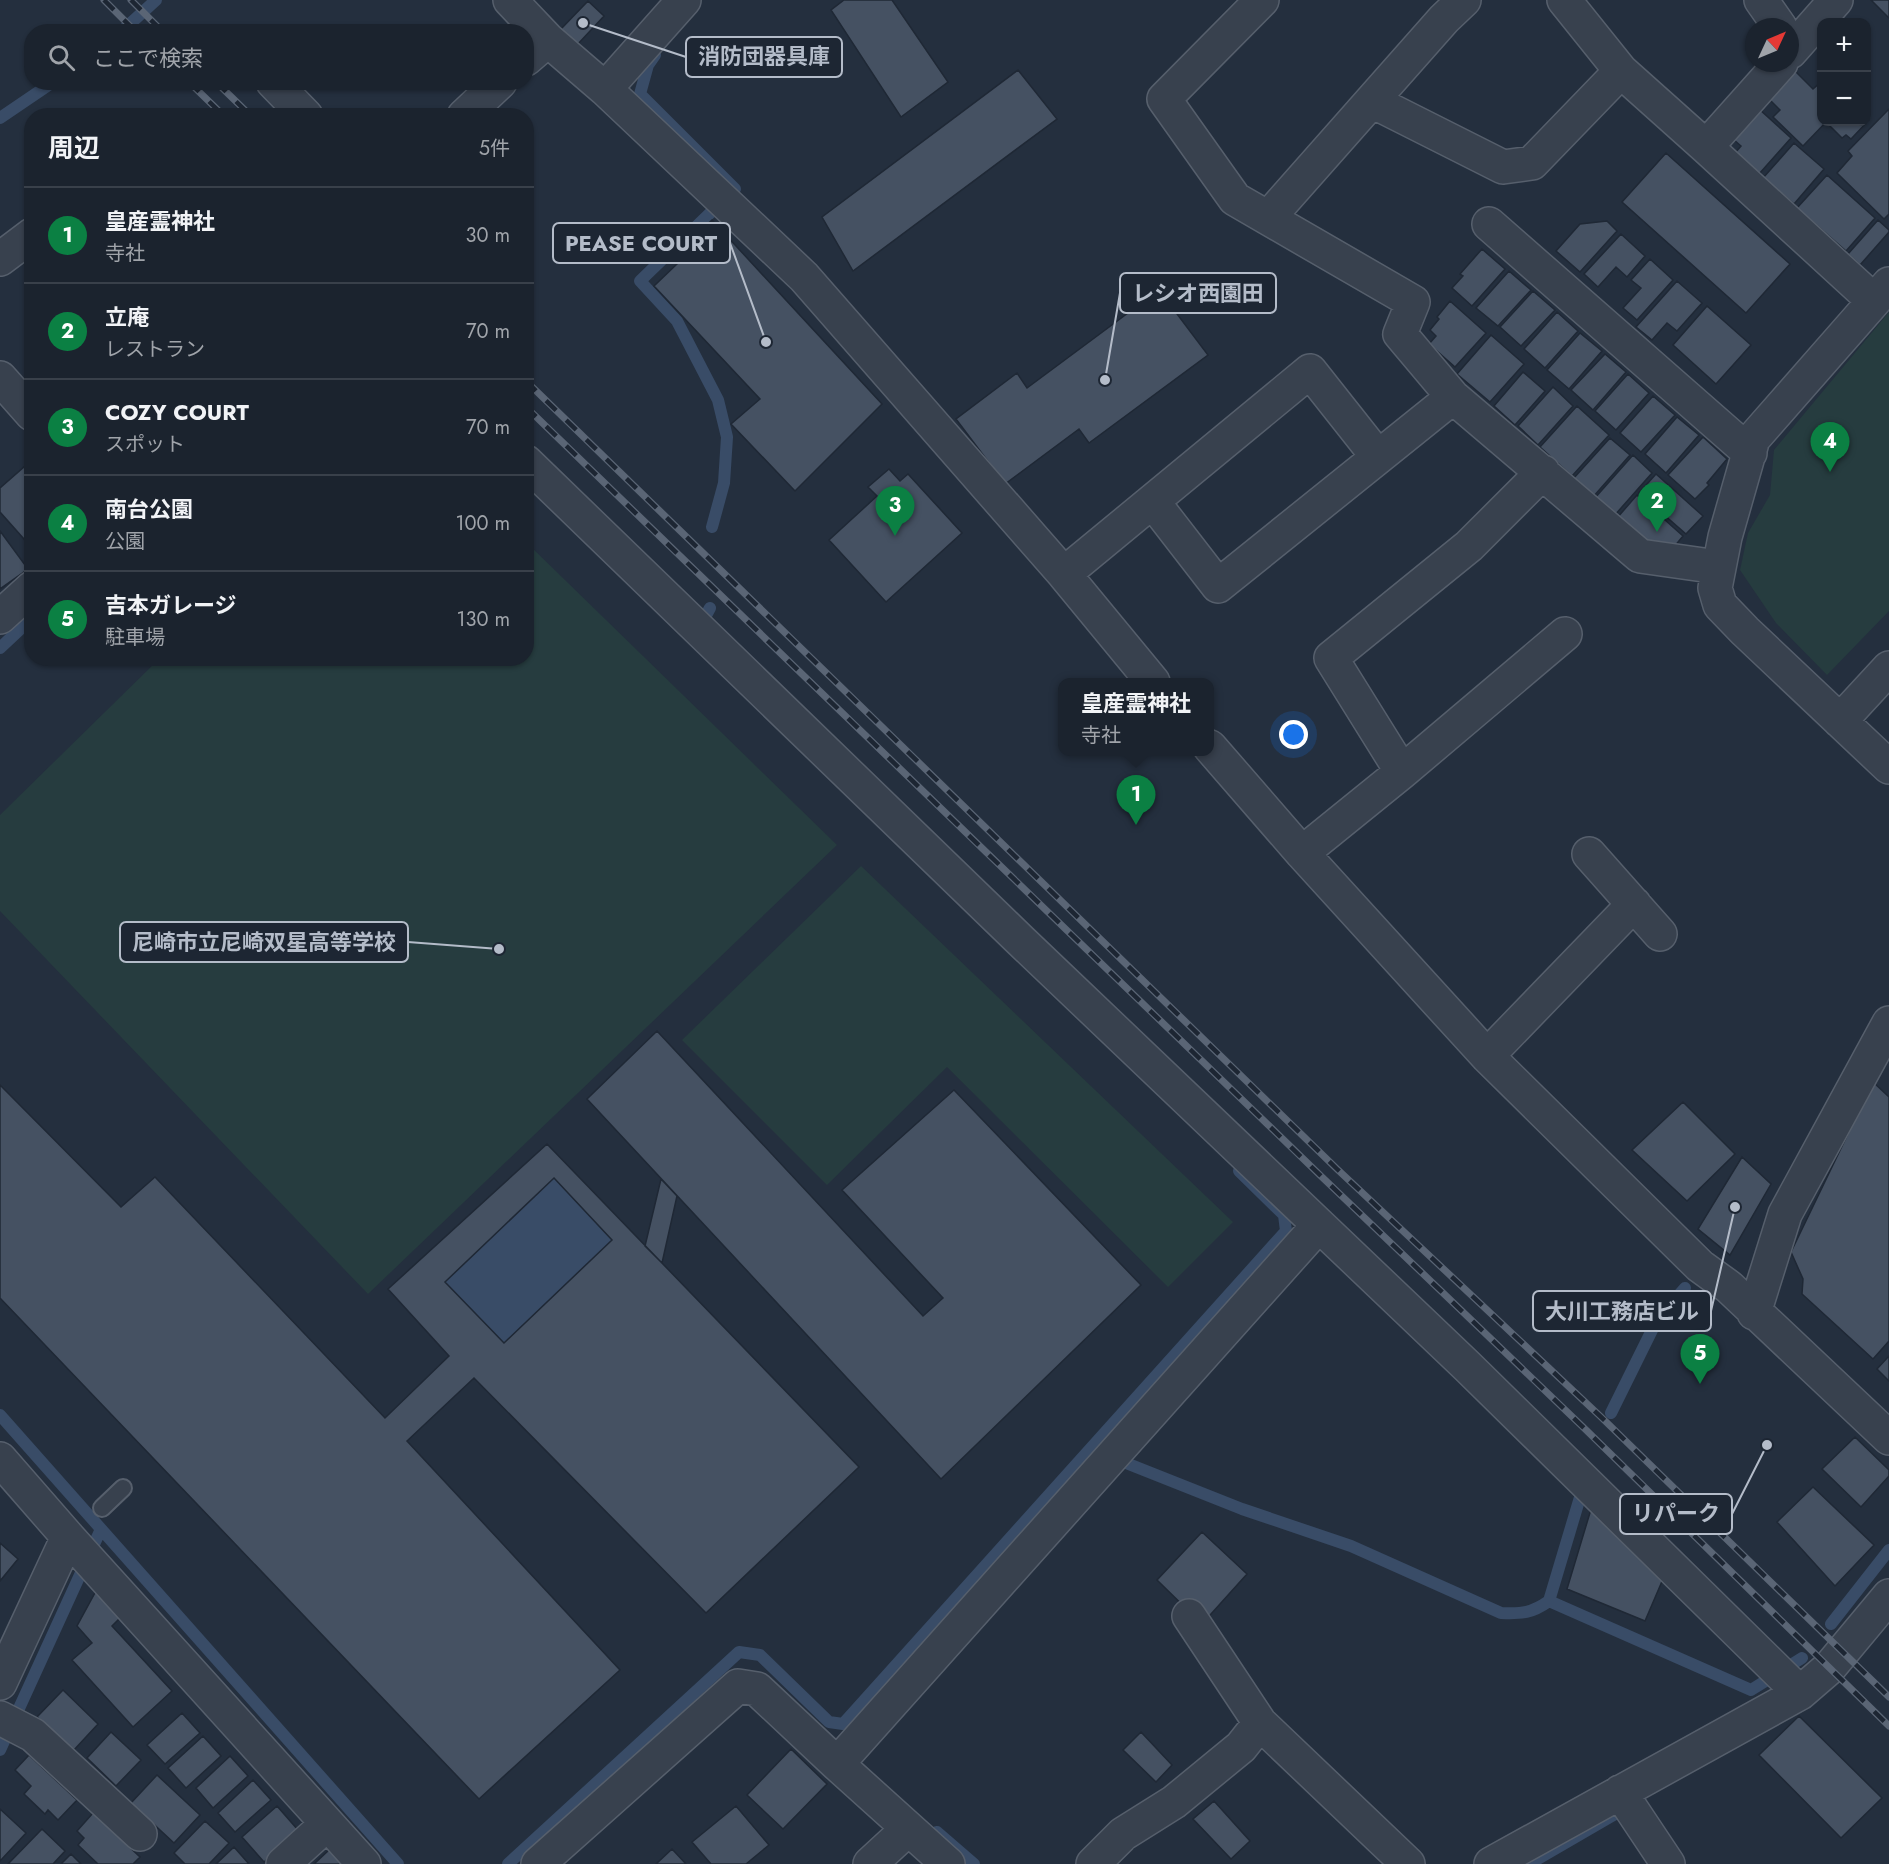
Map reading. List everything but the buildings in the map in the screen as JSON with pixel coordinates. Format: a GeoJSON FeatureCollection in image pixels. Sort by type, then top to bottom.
{"type":"FeatureCollection","features":[{"type":"Feature","properties":{"kind":"street"},"geometry":{"type":"LineString","coordinates":[[510,0],[523,24]]}},
{"type":"Feature","properties":{"kind":"street"},"geometry":{"type":"LineString","coordinates":[[605,89],[684,0]]}},
{"type":"Feature","properties":{"kind":"street"},"geometry":{"type":"LineString","coordinates":[[1262,0],[1164,99],[1235,199],[1413,302],[1400,334],[1454,397],[1640,556],[1718,567]]}},
{"type":"Feature","properties":{"kind":"street"},"geometry":{"type":"LineString","coordinates":[[1564,0],[1621,70],[1706,147],[1882,293],[1753,439],[1725,537],[1714,588],[1720,605],[1889,767]]}},
{"type":"Feature","properties":{"kind":"street"},"geometry":{"type":"LineString","coordinates":[[1761,0],[1771,18]]}},
{"type":"Feature","properties":{"kind":"street"},"geometry":{"type":"LineString","coordinates":[[1799,35],[1836,0]]}},
{"type":"Feature","properties":{"kind":"street"},"geometry":{"type":"LineString","coordinates":[[1268,218],[1372,101],[1444,6]]}},
{"type":"Feature","properties":{"kind":"street"},"geometry":{"type":"LineString","coordinates":[[537,50],[605,89],[804,277],[1064,574],[1150,678]]}},
{"type":"Feature","properties":{"kind":"street"},"geometry":{"type":"LineString","coordinates":[[1372,101],[1503,167],[1532,163],[1621,70]]}},
{"type":"Feature","properties":{"kind":"street"},"geometry":{"type":"LineString","coordinates":[[1706,147],[1766,72]]}},
{"type":"Feature","properties":{"kind":"street"},"geometry":{"type":"LineString","coordinates":[[281,90],[298,108]]}},
{"type":"Feature","properties":{"kind":"street"},"geometry":{"type":"LineString","coordinates":[[472,108],[492,90]]}},
{"type":"Feature","properties":{"kind":"street"},"geometry":{"type":"LineString","coordinates":[[1489,224],[1750,453]]}},
{"type":"Feature","properties":{"kind":"street"},"geometry":{"type":"LineString","coordinates":[[0,259],[24,241]]}},
{"type":"Feature","properties":{"kind":"street"},"geometry":{"type":"LineString","coordinates":[[1064,574],[1310,371],[1378,457]]}},
{"type":"Feature","properties":{"kind":"street"},"geometry":{"type":"LineString","coordinates":[[0,378],[24,405]]}},
{"type":"Feature","properties":{"kind":"street"},"geometry":{"type":"LineString","coordinates":[[1153,502],[1218,586],[1454,397]]}},
{"type":"Feature","properties":{"kind":"street"},"geometry":{"type":"LineString","coordinates":[[534,470],[1021,941],[1467,1366],[1800,1693]]}},
{"type":"Feature","properties":{"kind":"street"},"geometry":{"type":"LineString","coordinates":[[1402,771],[1331,658],[1469,546],[1543,471]]}},
{"type":"Feature","properties":{"kind":"street"},"geometry":{"type":"LineString","coordinates":[[0,617],[24,595]]}},
{"type":"Feature","properties":{"kind":"street"},"geometry":{"type":"LineString","coordinates":[[1302,853],[1565,634]]}},
{"type":"Feature","properties":{"kind":"street"},"geometry":{"type":"LineString","coordinates":[[1840,721],[1889,668]]}},
{"type":"Feature","properties":{"kind":"street"},"geometry":{"type":"LineString","coordinates":[[1214,753],[1487,1056],[1700,1266],[1729,1287],[1889,1438]]}},
{"type":"Feature","properties":{"kind":"street"},"geometry":{"type":"LineString","coordinates":[[1589,854],[1660,934]]}},
{"type":"Feature","properties":{"kind":"street"},"geometry":{"type":"LineString","coordinates":[[1487,1056],[1634,904]]}},
{"type":"Feature","properties":{"kind":"street"},"geometry":{"type":"LineString","coordinates":[[1754,1313],[1785,1214],[1889,1023]]}},
{"type":"Feature","properties":{"kind":"street"},"geometry":{"type":"LineString","coordinates":[[837,1764],[1319,1225]]}},
{"type":"Feature","properties":{"kind":"street"},"geometry":{"type":"LineString","coordinates":[[0,1459],[364,1864]]}},
{"type":"Feature","properties":{"kind":"street"},"geometry":{"type":"LineString","coordinates":[[0,1683],[68,1537]]}},
{"type":"Feature","properties":{"kind":"street"},"geometry":{"type":"LineString","coordinates":[[1491,1864],[1800,1693],[1829,1668],[1889,1596]]}},
{"type":"Feature","properties":{"kind":"street"},"geometry":{"type":"LineString","coordinates":[[1189,1616],[1260,1723],[1408,1864]]}},
{"type":"Feature","properties":{"kind":"street"},"geometry":{"type":"LineString","coordinates":[[538,1864],[738,1686],[757,1689],[948,1864]]}},
{"type":"Feature","properties":{"kind":"street"},"geometry":{"type":"LineString","coordinates":[[1,1718],[33,1735],[140,1834]]}},
{"type":"Feature","properties":{"kind":"street"},"geometry":{"type":"LineString","coordinates":[[1093,1864],[1123,1834],[1174,1802],[1241,1747],[1260,1723]]}},
{"type":"Feature","properties":{"kind":"street"},"geometry":{"type":"LineString","coordinates":[[1620,1792],[1668,1864]]}},
{"type":"Feature","properties":{"kind":"street"},"geometry":{"type":"LineString","coordinates":[[283,1864],[327,1824]]}},
{"type":"Feature","properties":{"kind":"street"},"geometry":{"type":"LineString","coordinates":[[870,1864],[908,1829]]}},
{"type":"Feature","properties":{"kind":"lane"},"geometry":{"type":"LineString","coordinates":[[102,1508],[123,1488]]}},
{"type":"Feature","properties":{"kind":"green space"},"geometry":{"type":"Polygon","coordinates":[[[1889,312],[1889,611],[1827,675],[1776,623],[1740,570],[1748,533],[1770,495],[1774,450],[1889,312]]]}},
{"type":"Feature","properties":{"kind":"green space"},"geometry":{"type":"Polygon","coordinates":[[[534,550],[837,845],[368,1294],[0,911],[0,815],[152,666],[534,666],[534,550]]]}},
{"type":"Feature","properties":{"kind":"green space"},"geometry":{"type":"Polygon","coordinates":[[[861,866],[1233,1222],[1168,1287],[947,1067],[827,1185],[682,1040],[861,866]]]}},
{"type":"Feature","properties":{"kind":"water"},"geometry":{"type":"Polygon","coordinates":[[[554,1178],[612,1240],[504,1343],[445,1282],[554,1178]]]}},
{"type":"Feature","properties":{"kind":"waterway"},"geometry":{"type":"LineString","coordinates":[[130,24],[156,0]]}},
{"type":"Feature","properties":{"kind":"waterway"},"geometry":{"type":"LineString","coordinates":[[655,55],[648,65],[640,94],[735,189],[640,281],[677,321],[718,400],[727,437],[724,483],[712,527]]}},
{"type":"Feature","properties":{"kind":"waterway"},"geometry":{"type":"LineString","coordinates":[[0,118],[41,90]]}},
{"type":"Feature","properties":{"kind":"waterway"},"geometry":{"type":"LineString","coordinates":[[699,628],[710,608]]}},
{"type":"Feature","properties":{"kind":"waterway"},"geometry":{"type":"LineString","coordinates":[[0,648],[24,626]]}},
{"type":"Feature","properties":{"kind":"waterway"},"geometry":{"type":"LineString","coordinates":[[508,1864],[739,1652],[760,1655],[829,1722],[843,1724],[1286,1231],[1284,1215],[1239,1171]]}},
{"type":"Feature","properties":{"kind":"waterway"},"geometry":{"type":"LineString","coordinates":[[1611,1413],[1657,1320],[1685,1288]]}},
{"type":"Feature","properties":{"kind":"waterway"},"geometry":{"type":"LineString","coordinates":[[0,1415],[398,1864]]}},
{"type":"Feature","properties":{"kind":"waterway"},"geometry":{"type":"LineString","coordinates":[[1116,1455],[1126,1463],[1242,1509],[1351,1546],[1501,1613],[1526,1612],[1549,1601],[1751,1690],[1802,1658]]}},
{"type":"Feature","properties":{"kind":"waterway"},"geometry":{"type":"LineString","coordinates":[[1549,1601],[1581,1494]]}},
{"type":"Feature","properties":{"kind":"waterway"},"geometry":{"type":"LineString","coordinates":[[0,1750],[101,1529]]}},
{"type":"Feature","properties":{"kind":"waterway"},"geometry":{"type":"LineString","coordinates":[[1831,1624],[1889,1550]]}},
{"type":"Feature","properties":{"kind":"waterway"},"geometry":{"type":"LineString","coordinates":[[1529,1864],[1628,1805]]}},
{"type":"Feature","properties":{"kind":"waterway"},"geometry":{"type":"LineString","coordinates":[[937,1832],[974,1864]]}},
{"type":"Feature","properties":{"kind":"railway"},"geometry":{"type":"LineString","coordinates":[[104,0],[128,24]]}},
{"type":"Feature","properties":{"kind":"railway"},"geometry":{"type":"LineString","coordinates":[[131,0],[155,24]]}},
{"type":"Feature","properties":{"kind":"railway"},"geometry":{"type":"LineString","coordinates":[[197,90],[216,108]]}},
{"type":"Feature","properties":{"kind":"railway"},"geometry":{"type":"LineString","coordinates":[[224,90],[243,108]]}},
{"type":"Feature","properties":{"kind":"railway"},"geometry":{"type":"LineString","coordinates":[[534,389],[1337,1169],[1600,1416],[1889,1697]]}},
{"type":"Feature","properties":{"kind":"railway"},"geometry":{"type":"LineString","coordinates":[[534,415],[1583,1427],[1889,1726]]}},
{"type":"Feature","properties":{"kind":"place","name":"消防団器具庫"},"geometry":{"type":"Point","coordinates":[583,23]}},
{"type":"Feature","properties":{"kind":"place","name":"PEASE COURT"},"geometry":{"type":"Point","coordinates":[766,342]}},
{"type":"Feature","properties":{"kind":"place","name":"レシオ西園田"},"geometry":{"type":"Point","coordinates":[1105,380]}},
{"type":"Feature","properties":{"kind":"place","name":"南台公園"},"geometry":{"type":"Point","coordinates":[1830,472]}},
{"type":"Feature","properties":{"kind":"place","name":"立庵"},"geometry":{"type":"Point","coordinates":[1657,532]}},
{"type":"Feature","properties":{"kind":"place","name":"COZY COURT"},"geometry":{"type":"Point","coordinates":[895,536]}},
{"type":"Feature","properties":{"kind":"place","name":"皇産霊神社"},"geometry":{"type":"Point","coordinates":[1136,825]}},
{"type":"Feature","properties":{"kind":"place","name":"尼崎市立尼崎双星高等学校"},"geometry":{"type":"Point","coordinates":[499,949]}},
{"type":"Feature","properties":{"kind":"place","name":"大川工務店ビル"},"geometry":{"type":"Point","coordinates":[1735,1207]}},
{"type":"Feature","properties":{"kind":"place","name":"吉本ガレージ"},"geometry":{"type":"Point","coordinates":[1700,1384]}},
{"type":"Feature","properties":{"kind":"place","name":"リパーク"},"geometry":{"type":"Point","coordinates":[1767,1445]}}]}
